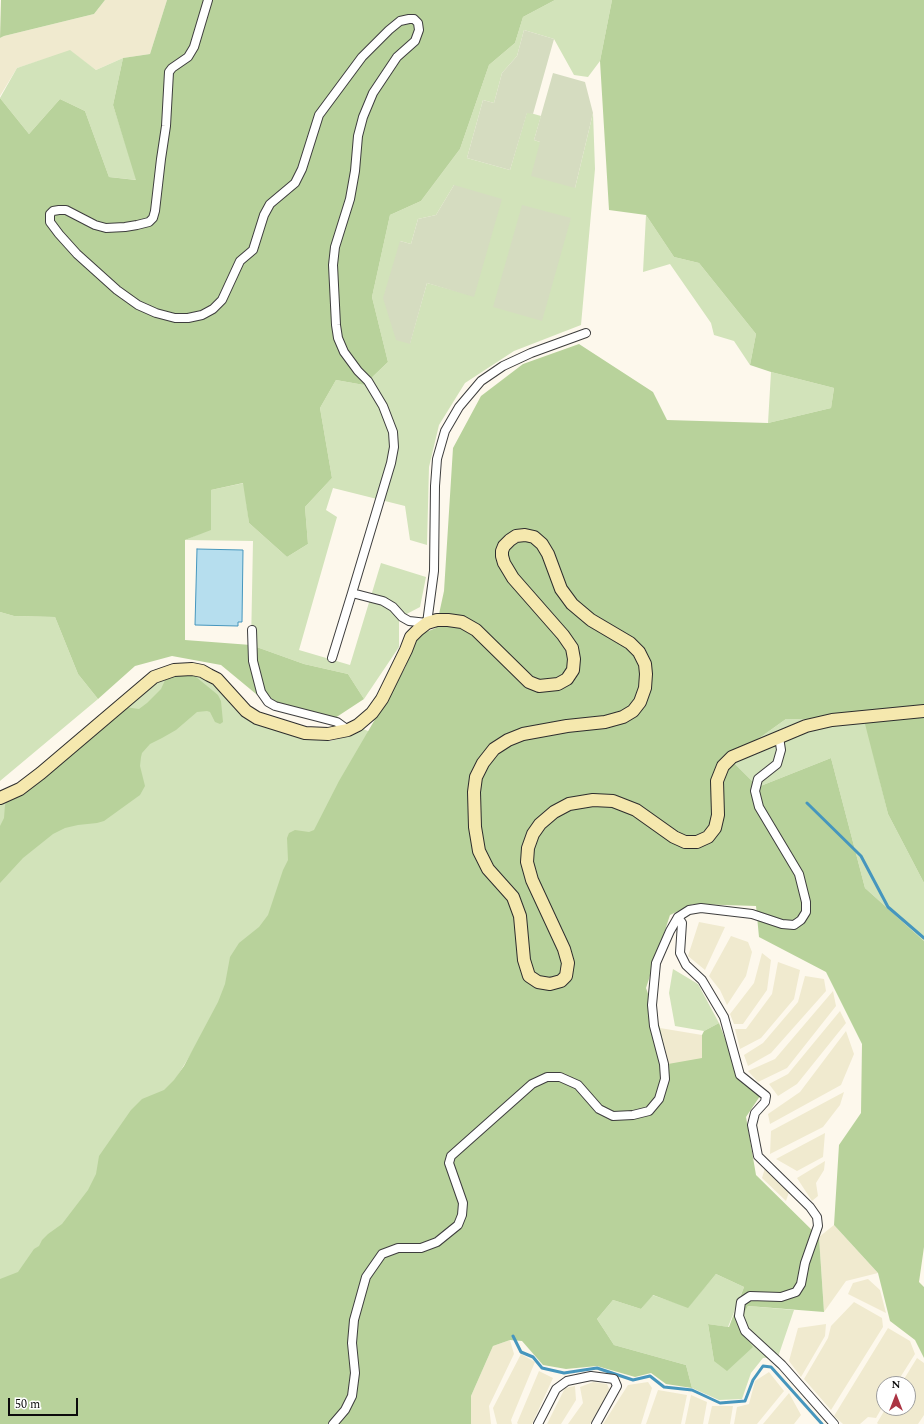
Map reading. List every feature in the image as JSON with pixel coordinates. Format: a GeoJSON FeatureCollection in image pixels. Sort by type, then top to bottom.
{"type":"FeatureCollection","features":[{"type":"Feature","properties":{"kind":"street"},"geometry":{"type":"LineString","coordinates":[[208,0],[194,47],[188,57],[172,68],[169,72],[166,126],[160,159],[153,218],[148,222],[137,226],[125,228],[106,228],[95,225],[66,210],[53,211],[50,214],[50,222],[58,234],[77,254],[117,290],[138,305],[156,313],[181,318],[202,315],[214,310],[222,300],[240,261],[253,250],[264,215],[270,204],[295,183],[302,169],[319,115],[362,57],[400,21],[414,19],[418,23],[419,30],[415,41],[397,57],[373,93],[363,117],[358,136],[355,171],[350,199],[335,247],[333,265],[338,338],[344,352],[358,371],[368,380],[383,406],[392,432],[394,447],[391,463],[332,658]]}},
{"type":"Feature","properties":{"kind":"street"},"geometry":{"type":"LineString","coordinates":[[427,624],[434,571],[435,486],[437,459],[449,425],[459,407],[481,381],[503,366],[531,353],[586,333]]}},
{"type":"Feature","properties":{"kind":"street"},"geometry":{"type":"LineString","coordinates":[[0,798],[29,782],[154,677],[174,670],[192,669],[202,671],[217,679],[246,711],[257,718],[304,733],[328,734],[348,730],[358,725],[372,713],[382,699],[411,637],[427,624],[437,620],[448,620],[462,622],[476,630],[529,682],[539,686],[558,684],[567,679],[573,670],[574,659],[572,648],[563,635],[513,578],[504,563],[502,556],[504,546],[516,536],[534,537],[542,544],[548,554],[561,589],[572,604],[591,620],[630,643],[639,652],[646,674],[645,688],[640,702],[633,711],[623,717],[605,722],[523,734],[508,740],[494,749],[483,763],[476,777],[474,792],[475,827],[479,851],[488,869],[513,897],[520,916],[524,960],[529,976],[538,982],[550,984],[561,981],[566,976],[568,963],[564,949],[532,880],[527,862],[528,848],[533,834],[540,824],[554,812],[569,804],[593,800],[613,801],[636,810],[674,837],[685,842],[697,842],[708,837],[715,828],[718,815],[717,781],[723,766],[732,757],[806,726],[832,720],[924,711]]}},
{"type":"Feature","properties":{"kind":"street"},"geometry":{"type":"LineString","coordinates":[[352,593],[383,601],[393,607],[402,617],[409,621],[427,624]]}},
{"type":"Feature","properties":{"kind":"street"},"geometry":{"type":"LineString","coordinates":[[252,630],[253,661],[261,692],[268,702],[275,706],[337,722],[348,730]]}},
{"type":"Feature","properties":{"kind":"street"},"geometry":{"type":"LineString","coordinates":[[333,1424],[346,1410],[352,1396],[355,1373],[352,1343],[354,1320],[366,1277],[382,1254],[398,1248],[421,1248],[437,1242],[458,1225],[462,1215],[463,1203],[449,1163],[451,1156],[532,1084],[548,1077],[560,1077],[578,1085],[599,1109],[613,1116],[633,1115],[649,1111],[659,1099],[665,1079],[664,1064],[654,1026],[652,1005],[656,962],[678,917],[689,910],[701,908],[752,914],[782,924],[794,925],[801,920],[806,912],[806,902],[798,874],[759,807],[755,792],[758,779],[777,764],[781,750],[779,738]]}},
{"type":"Feature","properties":{"kind":"street"},"geometry":{"type":"LineString","coordinates":[[678,917],[682,923],[680,953],[686,965],[702,980],[724,1016],[740,1075],[766,1096],[765,1102],[755,1113],[752,1125],[758,1156],[810,1207],[817,1217],[818,1226],[805,1264],[801,1284],[796,1292],[781,1297],[750,1296],[741,1302],[739,1316],[744,1330],[782,1365],[834,1424]]}},
{"type":"Feature","properties":{"kind":"street"},"geometry":{"type":"LineString","coordinates":[[538,1424],[556,1389],[567,1381],[591,1376],[614,1379],[617,1386],[596,1424]]}},
{"type":"Feature","properties":{"kind":"shaded area"},"geometry":{"type":"Polygon","coordinates":[[[105,0],[167,0],[150,54],[123,58],[96,70],[70,51],[17,68],[0,96],[0,38],[94,14],[105,0]]]}},
{"type":"Feature","properties":{"kind":"shaded area"},"geometry":{"type":"Polygon","coordinates":[[[699,922],[725,927],[705,970],[688,956],[699,922]]]}},
{"type":"Feature","properties":{"kind":"shaded area"},"geometry":{"type":"Polygon","coordinates":[[[731,936],[748,942],[752,952],[746,976],[727,1005],[720,990],[709,976],[731,936]]]}},
{"type":"Feature","properties":{"kind":"shaded area"},"geometry":{"type":"Polygon","coordinates":[[[762,953],[771,960],[767,990],[743,1024],[734,1024],[730,1014],[754,983],[762,953]]]}},
{"type":"Feature","properties":{"kind":"shaded area"},"geometry":{"type":"Polygon","coordinates":[[[778,962],[800,970],[794,999],[761,1038],[740,1049],[735,1029],[746,1029],[772,994],[778,962]]]}},
{"type":"Feature","properties":{"kind":"shaded area"},"geometry":{"type":"Polygon","coordinates":[[[805,976],[824,979],[826,991],[771,1053],[748,1066],[744,1055],[763,1043],[798,1002],[805,976]]]}},
{"type":"Feature","properties":{"kind":"shaded area"},"geometry":{"type":"Polygon","coordinates":[[[833,991],[836,1006],[787,1068],[758,1082],[748,1071],[775,1059],[833,991]]]}},
{"type":"Feature","properties":{"kind":"shaded area"},"geometry":{"type":"Polygon","coordinates":[[[840,1011],[846,1023],[797,1084],[778,1096],[769,1084],[788,1074],[840,1011]]]}},
{"type":"Feature","properties":{"kind":"shaded area"},"geometry":{"type":"Polygon","coordinates":[[[660,1028],[702,1035],[702,1059],[669,1065],[660,1028]]]}},
{"type":"Feature","properties":{"kind":"shaded area"},"geometry":{"type":"Polygon","coordinates":[[[846,1031],[854,1054],[841,1085],[770,1124],[768,1114],[800,1092],[846,1031]]]}},
{"type":"Feature","properties":{"kind":"shaded area"},"geometry":{"type":"Polygon","coordinates":[[[844,1092],[840,1105],[823,1127],[770,1154],[771,1131],[844,1092]]]}},
{"type":"Feature","properties":{"kind":"shaded area"},"geometry":{"type":"Polygon","coordinates":[[[825,1133],[823,1157],[797,1171],[776,1159],[825,1133]]]}},
{"type":"Feature","properties":{"kind":"shaded area"},"geometry":{"type":"Polygon","coordinates":[[[825,1161],[824,1170],[816,1183],[818,1196],[812,1201],[797,1178],[825,1161]]]}},
{"type":"Feature","properties":{"kind":"shaded area"},"geometry":{"type":"Polygon","coordinates":[[[765,1168],[789,1192],[786,1201],[762,1178],[765,1168]]]}},
{"type":"Feature","properties":{"kind":"shaded area"},"geometry":{"type":"Polygon","coordinates":[[[834,1225],[878,1273],[846,1281],[824,1312],[819,1237],[834,1225]]]}},
{"type":"Feature","properties":{"kind":"shaded area"},"geometry":{"type":"Polygon","coordinates":[[[868,1279],[880,1290],[886,1313],[848,1294],[853,1283],[868,1279]]]}},
{"type":"Feature","properties":{"kind":"shaded area"},"geometry":{"type":"Polygon","coordinates":[[[854,1302],[882,1318],[883,1327],[831,1410],[804,1379],[828,1338],[831,1326],[854,1302]]]}},
{"type":"Feature","properties":{"kind":"shaded area"},"geometry":{"type":"Polygon","coordinates":[[[826,1324],[825,1336],[801,1377],[789,1361],[798,1328],[826,1324]]]}},
{"type":"Feature","properties":{"kind":"shaded area"},"geometry":{"type":"Polygon","coordinates":[[[888,1328],[910,1341],[915,1354],[901,1376],[876,1376],[876,1418],[868,1417],[860,1424],[843,1424],[834,1416],[888,1328]]]}},
{"type":"Feature","properties":{"kind":"shaded area"},"geometry":{"type":"Polygon","coordinates":[[[510,1340],[514,1354],[489,1406],[491,1424],[471,1424],[471,1396],[493,1346],[510,1340]]]}},
{"type":"Feature","properties":{"kind":"shaded area"},"geometry":{"type":"Polygon","coordinates":[[[521,1354],[535,1362],[511,1420],[512,1424],[497,1424],[493,1408],[521,1354]]]}},
{"type":"Feature","properties":{"kind":"shaded area"},"geometry":{"type":"Polygon","coordinates":[[[917,1358],[924,1363],[924,1415],[918,1424],[878,1424],[877,1423],[881,1416],[916,1416],[916,1376],[906,1376],[917,1358]]]}},
{"type":"Feature","properties":{"kind":"shaded area"},"geometry":{"type":"Polygon","coordinates":[[[539,1371],[553,1378],[532,1424],[518,1424],[517,1423],[539,1371]]]}},
{"type":"Feature","properties":{"kind":"shaded area"},"geometry":{"type":"Polygon","coordinates":[[[769,1372],[784,1391],[757,1424],[734,1424],[737,1407],[749,1404],[755,1381],[769,1372]]]}},
{"type":"Feature","properties":{"kind":"shaded area"},"geometry":{"type":"Polygon","coordinates":[[[593,1382],[607,1384],[610,1391],[590,1424],[568,1424],[583,1403],[580,1387],[593,1382]]]}},
{"type":"Feature","properties":{"kind":"shaded area"},"geometry":{"type":"Polygon","coordinates":[[[648,1382],[652,1388],[641,1424],[603,1424],[628,1385],[648,1382]]]}},
{"type":"Feature","properties":{"kind":"shaded area"},"geometry":{"type":"Polygon","coordinates":[[[575,1386],[576,1400],[561,1424],[547,1424],[565,1388],[575,1386]]]}},
{"type":"Feature","properties":{"kind":"shaded area"},"geometry":{"type":"Polygon","coordinates":[[[658,1390],[687,1395],[681,1424],[646,1424],[658,1390]]]}},
{"type":"Feature","properties":{"kind":"shaded area"},"geometry":{"type":"Polygon","coordinates":[[[789,1393],[801,1415],[794,1424],[763,1424],[789,1393]]]}},
{"type":"Feature","properties":{"kind":"shaded area"},"geometry":{"type":"Polygon","coordinates":[[[691,1395],[707,1402],[703,1424],[685,1424],[691,1395]]]}},
{"type":"Feature","properties":{"kind":"shaded area"},"geometry":{"type":"Polygon","coordinates":[[[712,1406],[733,1406],[730,1424],[708,1424],[712,1406]]]}},
{"type":"Feature","properties":{"kind":"green space"},"geometry":{"type":"Polygon","coordinates":[[[1,0],[105,0],[94,14],[0,38],[1,0]]]}},
{"type":"Feature","properties":{"kind":"green space"},"geometry":{"type":"Polygon","coordinates":[[[167,0],[555,0],[523,17],[515,43],[489,65],[460,149],[421,201],[390,215],[372,297],[388,362],[364,385],[336,380],[320,408],[332,478],[305,507],[308,544],[287,557],[249,523],[243,483],[211,490],[211,530],[185,540],[185,640],[251,645],[304,664],[348,674],[364,699],[332,720],[273,708],[221,665],[172,656],[135,666],[98,699],[78,674],[55,617],[14,616],[0,612],[0,98],[29,134],[60,99],[85,111],[109,177],[136,180],[113,105],[123,58],[150,54],[167,0]]]}},
{"type":"Feature","properties":{"kind":"green space"},"geometry":{"type":"Polygon","coordinates":[[[555,0],[612,0],[600,61],[588,77],[574,75],[554,39],[524,30],[517,56],[502,73],[494,103],[483,100],[467,158],[510,170],[527,112],[541,116],[534,140],[540,142],[575,188],[593,113],[595,169],[581,325],[514,351],[465,383],[439,425],[429,467],[427,545],[410,540],[405,506],[333,488],[326,510],[337,517],[299,650],[350,665],[381,563],[426,577],[420,607],[399,618],[399,647],[364,699],[348,674],[304,664],[251,645],[253,541],[185,540],[211,529],[211,490],[244,483],[249,523],[287,557],[308,544],[305,507],[332,478],[320,408],[336,380],[364,385],[388,362],[372,297],[390,215],[421,201],[460,149],[489,65],[515,43],[523,17],[555,0]],[[454,185],[436,215],[418,219],[411,244],[400,241],[410,343],[427,283],[474,296],[454,185]]]}},
{"type":"Feature","properties":{"kind":"green space"},"geometry":{"type":"Polygon","coordinates":[[[612,0],[924,0],[924,883],[888,814],[864,720],[786,719],[730,759],[758,787],[831,758],[865,888],[924,941],[924,1247],[919,1282],[924,1287],[924,1358],[915,1340],[890,1321],[878,1273],[834,1225],[839,1145],[861,1113],[862,1044],[826,972],[759,937],[756,906],[693,904],[670,915],[646,988],[660,1028],[668,1064],[702,1058],[702,1035],[704,1031],[719,1023],[741,1080],[760,1096],[746,1117],[756,1175],[819,1237],[824,1312],[748,1306],[738,1325],[753,1347],[727,1371],[714,1361],[708,1324],[729,1327],[744,1287],[716,1274],[688,1308],[653,1295],[641,1309],[613,1300],[597,1319],[614,1345],[686,1365],[692,1388],[666,1384],[651,1373],[635,1377],[597,1366],[566,1369],[543,1365],[522,1341],[510,1340],[493,1346],[471,1396],[471,1424],[0,1424],[0,1279],[18,1272],[42,1240],[62,1224],[88,1190],[96,1174],[99,1156],[131,1110],[142,1099],[164,1090],[174,1080],[184,1066],[218,1002],[225,984],[230,957],[239,943],[259,927],[268,915],[283,870],[288,860],[287,838],[289,833],[295,830],[309,832],[314,830],[339,781],[405,668],[415,641],[421,634],[436,628],[444,591],[453,448],[481,396],[523,364],[579,344],[653,392],[667,420],[768,423],[831,408],[834,388],[771,372],[750,365],[756,334],[699,263],[674,257],[646,215],[609,210],[600,61],[612,0]]]}},
{"type":"Feature","properties":{"kind":"green space"},"geometry":{"type":"Polygon","coordinates":[[[524,30],[554,39],[533,114],[527,113],[510,170],[467,158],[483,100],[494,103],[502,73],[517,56],[524,30]]]}},
{"type":"Feature","properties":{"kind":"green space"},"geometry":{"type":"Polygon","coordinates":[[[70,50],[96,70],[123,58],[113,105],[137,180],[109,177],[85,111],[60,99],[29,134],[0,98],[17,68],[70,50]]]}},
{"type":"Feature","properties":{"kind":"green space"},"geometry":{"type":"Polygon","coordinates":[[[553,73],[585,82],[593,113],[575,188],[531,176],[540,142],[534,140],[553,73]]]}},
{"type":"Feature","properties":{"kind":"green space"},"geometry":{"type":"Polygon","coordinates":[[[454,185],[502,199],[474,297],[427,283],[410,344],[396,340],[383,298],[400,241],[411,244],[418,219],[436,215],[454,185]]]}},
{"type":"Feature","properties":{"kind":"green space"},"geometry":{"type":"Polygon","coordinates":[[[522,205],[571,218],[542,321],[493,307],[522,205]]]}},
{"type":"Feature","properties":{"kind":"green space"},"geometry":{"type":"Polygon","coordinates":[[[646,215],[674,257],[699,263],[756,334],[750,365],[734,341],[714,335],[711,323],[670,264],[643,272],[646,215]]]}},
{"type":"Feature","properties":{"kind":"green space"},"geometry":{"type":"Polygon","coordinates":[[[771,372],[834,388],[831,408],[768,423],[771,372]]]}},
{"type":"Feature","properties":{"kind":"green space"},"geometry":{"type":"Polygon","coordinates":[[[0,612],[14,616],[55,617],[78,674],[98,699],[0,781],[0,612]]]}},
{"type":"Feature","properties":{"kind":"green space"},"geometry":{"type":"Polygon","coordinates":[[[189,672],[205,678],[216,687],[243,716],[305,739],[330,741],[349,736],[363,729],[373,733],[377,747],[61,1268],[0,1289],[0,804],[159,680],[189,672]]]}},
{"type":"Feature","properties":{"kind":"green space"},"geometry":{"type":"Polygon","coordinates":[[[190,672],[218,695],[221,701],[223,722],[220,724],[215,722],[210,712],[197,712],[176,730],[150,744],[142,753],[141,757],[140,766],[145,786],[140,795],[104,821],[65,828],[53,834],[23,858],[0,883],[0,826],[4,818],[5,805],[8,799],[125,707],[139,709],[147,703],[161,689],[167,676],[190,672]]]}},
{"type":"Feature","properties":{"kind":"green space"},"geometry":{"type":"Polygon","coordinates":[[[786,719],[865,720],[888,814],[924,883],[924,941],[865,888],[831,758],[758,787],[730,759],[786,719]]]}},
{"type":"Feature","properties":{"kind":"green space"},"geometry":{"type":"Polygon","coordinates":[[[673,969],[698,984],[719,1023],[704,1031],[675,1026],[669,993],[673,969]]]}},
{"type":"Feature","properties":{"kind":"green space"},"geometry":{"type":"Polygon","coordinates":[[[716,1274],[744,1287],[728,1327],[708,1324],[714,1361],[738,1325],[748,1306],[794,1310],[778,1357],[763,1358],[751,1373],[742,1399],[719,1400],[692,1388],[686,1365],[614,1345],[597,1319],[613,1300],[641,1309],[652,1295],[688,1307],[716,1274]]]}},
{"type":"Feature","properties":{"kind":"water"},"geometry":{"type":"Polygon","coordinates":[[[197,549],[243,550],[242,622],[238,622],[238,626],[195,625],[197,549]]]}},
{"type":"Feature","properties":{"kind":"waterway"},"geometry":{"type":"LineString","coordinates":[[807,803],[861,856],[888,907],[924,938]]}},
{"type":"Feature","properties":{"kind":"waterway"},"geometry":{"type":"LineString","coordinates":[[513,1336],[521,1352],[533,1357],[542,1368],[564,1373],[597,1368],[633,1380],[650,1376],[664,1387],[692,1390],[720,1403],[745,1401],[753,1380],[763,1366],[771,1367],[822,1424]]}}]}
